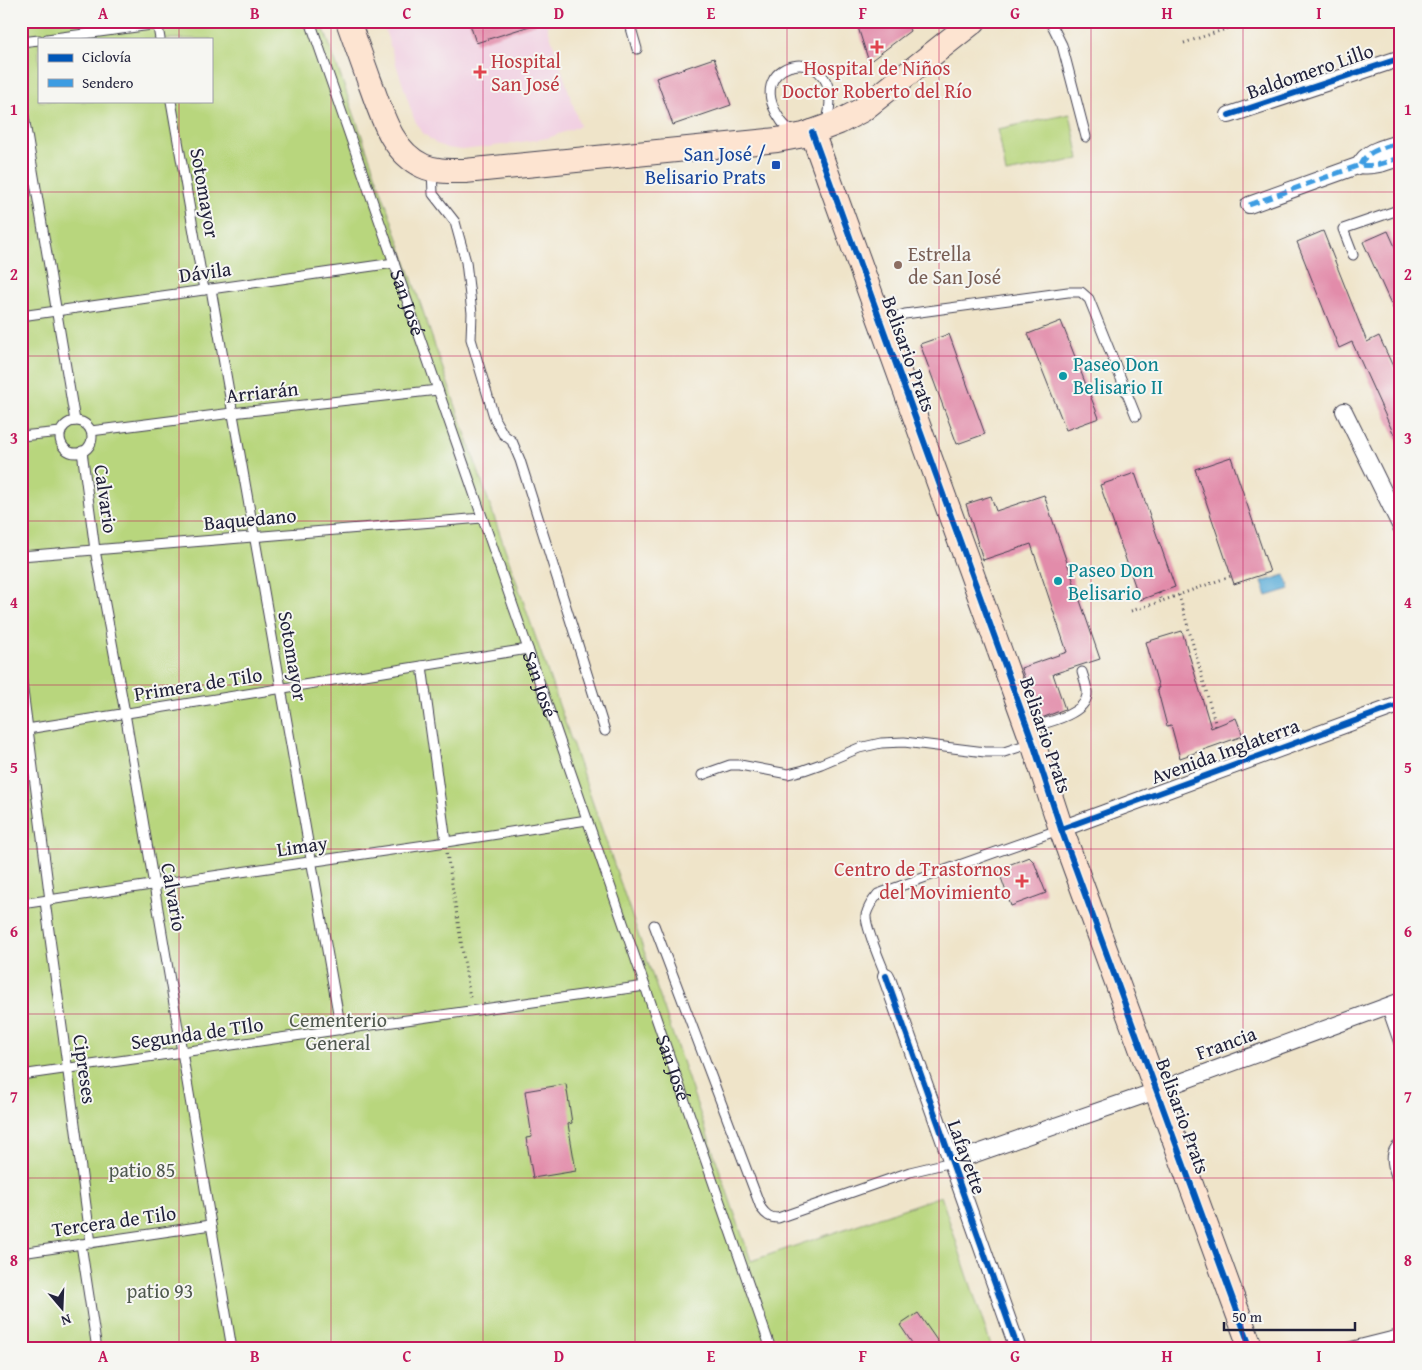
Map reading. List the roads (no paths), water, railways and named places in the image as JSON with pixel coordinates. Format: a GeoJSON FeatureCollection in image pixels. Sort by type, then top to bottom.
{"type":"FeatureCollection","features":[{"type":"Feature","properties":{"kind":"street"},"geometry":{"type":"LineString","coordinates":[[348,21],[385,124],[394,140],[412,159],[422,166],[432,170],[465,171],[777,140],[812,132],[839,122],[862,110],[974,21]]}},
{"type":"Feature","properties":{"kind":"street","name":"Baldomero Lillo"},"geometry":{"type":"LineString","coordinates":[[1229,115],[1401,58]]}},
{"type":"Feature","properties":{"kind":"street","name":"Belisario Prats"},"geometry":{"type":"LineString","coordinates":[[812,132],[1031,736],[1061,829],[1251,1349]]}},
{"type":"Feature","properties":{"kind":"street"},"geometry":{"type":"LineString","coordinates":[[1360,165],[1369,153],[1401,142]]}},
{"type":"Feature","properties":{"kind":"street"},"geometry":{"type":"LineString","coordinates":[[1249,205],[1360,165],[1381,165],[1401,157]]}},
{"type":"Feature","properties":{"kind":"street"},"geometry":{"type":"LineString","coordinates":[[1344,411],[1401,527]]}},
{"type":"Feature","properties":{"kind":"street","name":"Avenida Inglaterra"},"geometry":{"type":"LineString","coordinates":[[1061,829],[1401,704]]}},
{"type":"Feature","properties":{"kind":"street","name":"Lafayette"},"geometry":{"type":"LineString","coordinates":[[886,976],[1018,1349]]}},
{"type":"Feature","properties":{"kind":"street","name":"Francia"},"geometry":{"type":"LineString","coordinates":[[952,1162],[1156,1091],[1394,1003]]}},
{"type":"Feature","properties":{"kind":"lane"},"geometry":{"type":"LineString","coordinates":[[54,38],[181,21]]}},
{"type":"Feature","properties":{"kind":"lane","name":"San José"},"geometry":{"type":"LineString","coordinates":[[310,21],[771,1349]]}},
{"type":"Feature","properties":{"kind":"lane"},"geometry":{"type":"LineString","coordinates":[[629,21],[637,49]]}},
{"type":"Feature","properties":{"kind":"lane"},"geometry":{"type":"LineString","coordinates":[[1048,21],[1062,45],[1086,137]]}},
{"type":"Feature","properties":{"kind":"lane"},"geometry":{"type":"LineString","coordinates":[[157,23],[160,38]]}},
{"type":"Feature","properties":{"kind":"lane"},"geometry":{"type":"LineString","coordinates":[[21,42],[38,40]]}},
{"type":"Feature","properties":{"kind":"lane"},"geometry":{"type":"LineString","coordinates":[[812,66],[823,77],[829,90],[830,110],[812,132],[780,121],[772,105],[769,96],[771,82],[774,77],[788,67],[812,66]]}},
{"type":"Feature","properties":{"kind":"lane"},"geometry":{"type":"LineString","coordinates":[[21,99],[75,421]]}},
{"type":"Feature","properties":{"kind":"lane","name":"Sotomayor"},"geometry":{"type":"LineString","coordinates":[[171,102],[232,413],[341,1030]]}},
{"type":"Feature","properties":{"kind":"lane"},"geometry":{"type":"LineString","coordinates":[[432,170],[433,194],[455,222],[466,262],[472,313],[471,339],[495,420],[502,434],[512,441],[520,460],[605,731]]}},
{"type":"Feature","properties":{"kind":"lane"},"geometry":{"type":"LineString","coordinates":[[1353,255],[1343,229],[1401,209]]}},
{"type":"Feature","properties":{"kind":"lane","name":"Dávila"},"geometry":{"type":"LineString","coordinates":[[21,316],[394,262]]}},
{"type":"Feature","properties":{"kind":"lane"},"geometry":{"type":"LineString","coordinates":[[880,321],[905,314],[1068,292],[1081,292],[1089,299],[1136,416]]}},
{"type":"Feature","properties":{"kind":"lane","name":"Arriarán"},"geometry":{"type":"LineString","coordinates":[[91,431],[438,390]]}},
{"type":"Feature","properties":{"kind":"lane"},"geometry":{"type":"LineString","coordinates":[[75,421],[82,422],[91,431],[92,438],[90,443],[82,451],[71,452],[65,449],[60,438],[64,427],[75,421]]}},
{"type":"Feature","properties":{"kind":"lane"},"geometry":{"type":"LineString","coordinates":[[21,436],[61,432]]}},
{"type":"Feature","properties":{"kind":"lane","name":"Calvario"},"geometry":{"type":"LineString","coordinates":[[82,451],[95,550],[125,713],[232,1349]]}},
{"type":"Feature","properties":{"kind":"lane","name":"Baquedano"},"geometry":{"type":"LineString","coordinates":[[21,556],[482,518]]}},
{"type":"Feature","properties":{"kind":"lane","name":"Primera de Tilo"},"geometry":{"type":"LineString","coordinates":[[25,729],[528,649]]}},
{"type":"Feature","properties":{"kind":"lane"},"geometry":{"type":"LineString","coordinates":[[422,666],[446,842]]}},
{"type":"Feature","properties":{"kind":"lane"},"geometry":{"type":"LineString","coordinates":[[702,775],[730,765],[740,765],[788,774],[821,764],[859,748],[881,743],[904,742],[985,752],[1004,752],[1081,707],[1088,693],[1082,672]]}},
{"type":"Feature","properties":{"kind":"lane","name":"Cipreses"},"geometry":{"type":"LineString","coordinates":[[21,675],[25,729],[67,1069],[91,1242]]}},
{"type":"Feature","properties":{"kind":"lane","name":"Limay"},"geometry":{"type":"LineString","coordinates":[[21,904],[587,820]]}},
{"type":"Feature","properties":{"kind":"lane"},"geometry":{"type":"LineString","coordinates":[[886,976],[866,916],[871,903],[878,894],[1061,829]]}},
{"type":"Feature","properties":{"kind":"lane"},"geometry":{"type":"LineString","coordinates":[[654,925],[761,1208],[771,1218],[778,1218],[910,1172],[952,1162]]}},
{"type":"Feature","properties":{"kind":"lane","name":"Segunda de TIlo"},"geometry":{"type":"LineString","coordinates":[[21,1075],[645,986]]}},
{"type":"Feature","properties":{"kind":"lane"},"geometry":{"type":"LineString","coordinates":[[1394,1003],[1401,1049]]}},
{"type":"Feature","properties":{"kind":"lane"},"geometry":{"type":"LineString","coordinates":[[1401,1143],[1396,1145],[1392,1154],[1392,1164],[1401,1189]]}},
{"type":"Feature","properties":{"kind":"lane","name":"Tercera de Tilo"},"geometry":{"type":"LineString","coordinates":[[21,1253],[211,1225]]}},
{"type":"Feature","properties":{"kind":"lane"},"geometry":{"type":"LineString","coordinates":[[81,1244],[97,1349]]}},
{"type":"Feature","properties":{"kind":"lane"},"geometry":{"type":"LineString","coordinates":[[1341,1349],[1401,1334]]}},
{"type":"Feature","properties":{"kind":"water"},"geometry":{"type":"Polygon","coordinates":[[[1285,575],[1290,589],[1267,596],[1262,582],[1285,575]]]}},
{"type":"Feature","properties":{"kind":"place","name":"Hospital de Niños Doctor Roberto del Río"},"geometry":{"type":"Point","coordinates":[877,47]}},
{"type":"Feature","properties":{"kind":"place","name":"Hospital San José"},"geometry":{"type":"Point","coordinates":[480,72]}},
{"type":"Feature","properties":{"kind":"place","name":"San José / Belisario Prats"},"geometry":{"type":"Point","coordinates":[776,165]}},
{"type":"Feature","properties":{"kind":"place","name":"Estrella de San José"},"geometry":{"type":"Point","coordinates":[898,265]}},
{"type":"Feature","properties":{"kind":"place","name":"Paseo Don Belisario II"},"geometry":{"type":"Point","coordinates":[1063,376]}},
{"type":"Feature","properties":{"kind":"place","name":"Paseo Don Belisario"},"geometry":{"type":"Point","coordinates":[1058,581]}},
{"type":"Feature","properties":{"kind":"place","name":"Centro de Trastornos del Movimiento"},"geometry":{"type":"Point","coordinates":[1022,881]}},
{"type":"Feature","properties":{"kind":"park label","name":"Cementerio General"},"geometry":{"type":"Point","coordinates":[338,1032]}},
{"type":"Feature","properties":{"kind":"park label","name":"patio 85"},"geometry":{"type":"Point","coordinates":[142,1170]}},
{"type":"Feature","properties":{"kind":"park label","name":"patio 93"},"geometry":{"type":"Point","coordinates":[160,1291]}}]}
